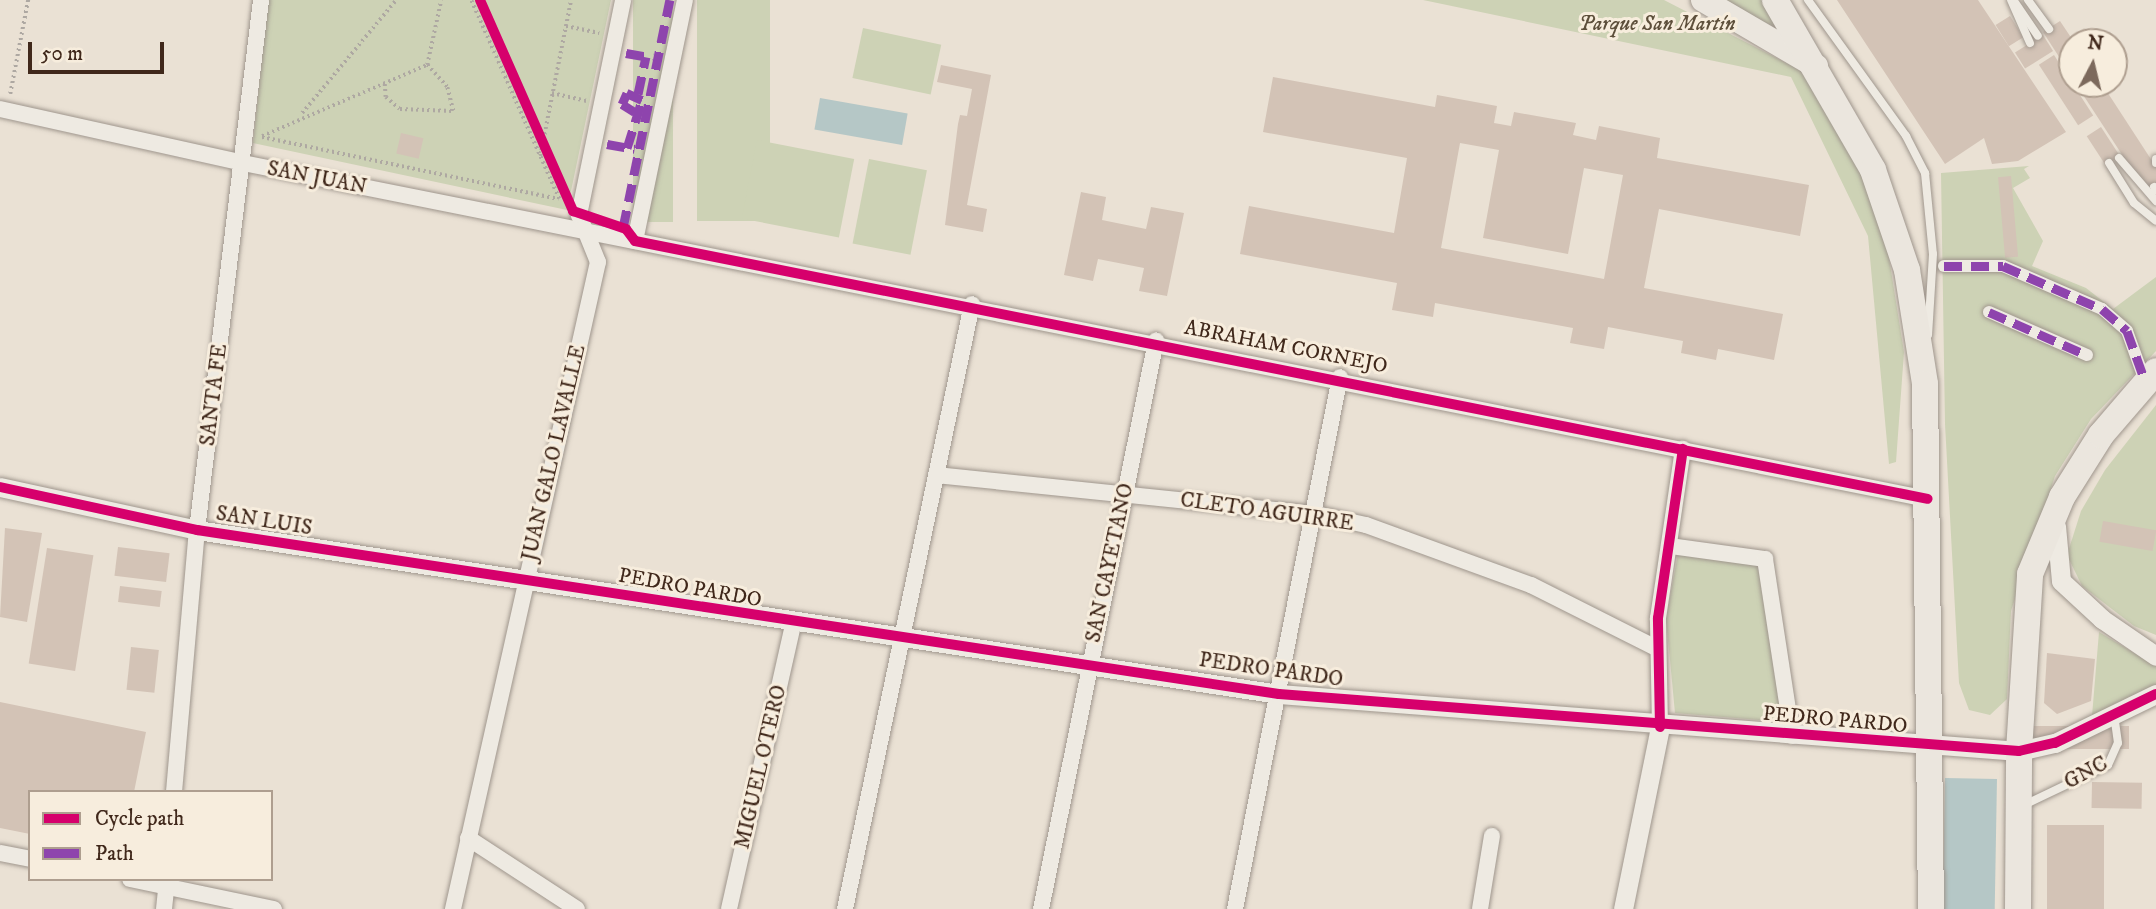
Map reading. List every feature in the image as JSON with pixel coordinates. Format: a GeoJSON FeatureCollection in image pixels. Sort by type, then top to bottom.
{"type":"FeatureCollection","features":[{"type":"Feature","properties":{"kind":"highway"},"geometry":{"type":"LineString","coordinates":[[1775,0],[1816,66],[1873,170],[1894,226],[1925,384],[1931,909]]}},
{"type":"Feature","properties":{"kind":"highway"},"geometry":{"type":"LineString","coordinates":[[2018,909],[2019,751],[2030,574],[2062,497],[2151,377]]}},
{"type":"Feature","properties":{"kind":"main road"},"geometry":{"type":"LineString","coordinates":[[1703,0],[1816,66]]}},
{"type":"Feature","properties":{"kind":"street","name":"SANTA FE"},"geometry":{"type":"LineString","coordinates":[[174,790],[197,530],[261,0]]}},
{"type":"Feature","properties":{"kind":"street"},"geometry":{"type":"LineString","coordinates":[[579,215],[623,0]]}},
{"type":"Feature","properties":{"kind":"street"},"geometry":{"type":"LineString","coordinates":[[635,241],[684,0]]}},
{"type":"Feature","properties":{"kind":"street","name":"SAN JUAN"},"geometry":{"type":"LineString","coordinates":[[3,109],[243,163],[635,241]]}},
{"type":"Feature","properties":{"kind":"street","name":"JUAN GALO LAVALLE"},"geometry":{"type":"LineString","coordinates":[[453,909],[524,580],[598,262],[579,215]]}},
{"type":"Feature","properties":{"kind":"street","name":"ABRAHAM CORNEJO"},"geometry":{"type":"LineString","coordinates":[[635,241],[1340,377],[1928,499]]}},
{"type":"Feature","properties":{"kind":"street"},"geometry":{"type":"LineString","coordinates":[[1944,266],[2003,266],[2102,309],[2127,331],[2151,377]]}},
{"type":"Feature","properties":{"kind":"street"},"geometry":{"type":"LineString","coordinates":[[845,909],[972,304]]}},
{"type":"Feature","properties":{"kind":"street"},"geometry":{"type":"LineString","coordinates":[[1989,312],[2087,355]]}},
{"type":"Feature","properties":{"kind":"street","name":"SAN CAYETANO"},"geometry":{"type":"LineString","coordinates":[[1041,909],[1156,341]]}},
{"type":"Feature","properties":{"kind":"street"},"geometry":{"type":"LineString","coordinates":[[1235,909],[1316,514],[1340,377]]}},
{"type":"Feature","properties":{"kind":"street"},"geometry":{"type":"LineString","coordinates":[[1623,909],[1660,727],[1658,649],[1683,449]]}},
{"type":"Feature","properties":{"kind":"street","name":"CLETO AGUIRRE"},"geometry":{"type":"LineString","coordinates":[[936,475],[1316,514],[1476,562],[1658,649]]}},
{"type":"Feature","properties":{"kind":"street","name":"SAN LUIS"},"geometry":{"type":"LineString","coordinates":[[0,487],[197,530],[524,580]]}},
{"type":"Feature","properties":{"kind":"street"},"geometry":{"type":"LineString","coordinates":[[2062,497],[2054,551],[2061,581],[2102,620],[2156,656]]}},
{"type":"Feature","properties":{"kind":"street"},"geometry":{"type":"LineString","coordinates":[[1670,546],[1765,559],[1792,736]]}},
{"type":"Feature","properties":{"kind":"street","name":"PEDRO PARDO"},"geometry":{"type":"LineString","coordinates":[[524,580],[793,625],[1089,662],[1279,694],[1931,747],[2019,751],[2055,743],[2156,694]]}},
{"type":"Feature","properties":{"kind":"street","name":"MIGUEL OTERO"},"geometry":{"type":"LineString","coordinates":[[729,909],[793,625]]}},
{"type":"Feature","properties":{"kind":"street"},"geometry":{"type":"LineString","coordinates":[[1480,909],[1492,836]]}},
{"type":"Feature","properties":{"kind":"street"},"geometry":{"type":"LineString","coordinates":[[468,838],[577,909]]}},
{"type":"Feature","properties":{"kind":"street"},"geometry":{"type":"LineString","coordinates":[[0,853],[28,859]]}},
{"type":"Feature","properties":{"kind":"street"},"geometry":{"type":"LineString","coordinates":[[148,881],[274,909]]}},
{"type":"Feature","properties":{"kind":"street"},"geometry":{"type":"LineString","coordinates":[[164,909],[166,883]]}},
{"type":"Feature","properties":{"kind":"lane"},"geometry":{"type":"LineString","coordinates":[[1808,0],[1906,136],[1925,173],[1933,254],[1925,384]]}},
{"type":"Feature","properties":{"kind":"lane"},"geometry":{"type":"LineString","coordinates":[[2012,0],[2038,36]]}},
{"type":"Feature","properties":{"kind":"lane"},"geometry":{"type":"LineString","coordinates":[[2012,0],[2030,43]]}},
{"type":"Feature","properties":{"kind":"lane"},"geometry":{"type":"LineString","coordinates":[[2028,0],[2049,29]]}},
{"type":"Feature","properties":{"kind":"lane"},"geometry":{"type":"LineString","coordinates":[[2119,158],[2156,201]]}},
{"type":"Feature","properties":{"kind":"lane"},"geometry":{"type":"LineString","coordinates":[[2109,163],[2134,203],[2156,221]]}},
{"type":"Feature","properties":{"kind":"lane","name":"GNC"},"geometry":{"type":"LineString","coordinates":[[2018,809],[2108,765],[2118,743],[2114,715]]}},
{"type":"Feature","properties":{"kind":"path"},"geometry":{"type":"LineString","coordinates":[[3,109],[28,0]]}},
{"type":"Feature","properties":{"kind":"path"},"geometry":{"type":"LineString","coordinates":[[301,115],[396,0]]}},
{"type":"Feature","properties":{"kind":"path"},"geometry":{"type":"LineString","coordinates":[[427,65],[441,0]]}},
{"type":"Feature","properties":{"kind":"path"},"geometry":{"type":"LineString","coordinates":[[261,137],[559,199],[471,0]]}},
{"type":"Feature","properties":{"kind":"path"},"geometry":{"type":"LineString","coordinates":[[481,0],[542,144],[579,215]]}},
{"type":"Feature","properties":{"kind":"path"},"geometry":{"type":"LineString","coordinates":[[539,158],[571,0]]}},
{"type":"Feature","properties":{"kind":"path"},"geometry":{"type":"LineString","coordinates":[[566,26],[615,36]]}},
{"type":"Feature","properties":{"kind":"path"},"geometry":{"type":"LineString","coordinates":[[385,83],[386,97],[400,109],[453,111],[447,88],[427,65]]}},
{"type":"Feature","properties":{"kind":"path"},"geometry":{"type":"LineString","coordinates":[[261,137],[301,115],[427,65]]}},
{"type":"Feature","properties":{"kind":"path"},"geometry":{"type":"LineString","coordinates":[[552,93],[602,104]]}},
{"type":"Feature","properties":{"kind":"path"},"geometry":{"type":"LineString","coordinates":[[261,137],[262,123]]}},
{"type":"Feature","properties":{"kind":"green space"},"geometry":{"type":"Polygon","coordinates":[[[268,0],[611,0],[567,210],[253,143],[268,0]]]}},
{"type":"Feature","properties":{"kind":"green space"},"geometry":{"type":"Polygon","coordinates":[[[633,0],[673,0],[673,222],[633,222],[633,0]]]}},
{"type":"Feature","properties":{"kind":"green space"},"geometry":{"type":"Polygon","coordinates":[[[697,0],[770,0],[770,221],[697,221],[697,0]]]}},
{"type":"Feature","properties":{"kind":"green space","name":"Parque San Martín"},"geometry":{"type":"Polygon","coordinates":[[[1423,0],[1664,0],[1800,70],[1861,169],[1886,239],[1904,352],[1896,462],[1889,464],[1868,236],[1791,77],[1423,0]]]}},
{"type":"Feature","properties":{"kind":"green space","name":"Parque San Martín"},"geometry":{"type":"Polygon","coordinates":[[[1721,0],[1762,0],[1782,31],[1721,0]]]}},
{"type":"Feature","properties":{"kind":"green space"},"geometry":{"type":"Polygon","coordinates":[[[863,28],[941,45],[931,95],[852,78],[863,28]]]}},
{"type":"Feature","properties":{"kind":"green space"},"geometry":{"type":"Polygon","coordinates":[[[757,140],[854,159],[839,237],[742,219],[757,140]]]}},
{"type":"Feature","properties":{"kind":"green space"},"geometry":{"type":"Polygon","coordinates":[[[869,159],[927,170],[911,255],[853,243],[869,159]]]}},
{"type":"Feature","properties":{"kind":"green space"},"geometry":{"type":"Polygon","coordinates":[[[2029,166],[2024,169],[2030,178],[2013,188],[2043,241],[2032,266],[2086,288],[2113,309],[2156,277],[2156,351],[2091,419],[2055,476],[2011,611],[2007,699],[1990,715],[1969,710],[1959,683],[1945,424],[1941,173],[2029,166]]]}},
{"type":"Feature","properties":{"kind":"green space"},"geometry":{"type":"Polygon","coordinates":[[[2156,405],[2156,635],[2134,626],[2082,586],[2067,555],[2081,511],[2105,470],[2156,405]]]}},
{"type":"Feature","properties":{"kind":"green space"},"geometry":{"type":"Polygon","coordinates":[[[1678,554],[1760,565],[1782,722],[1675,713],[1666,618],[1678,554]]]}},
{"type":"Feature","properties":{"kind":"green space"},"geometry":{"type":"Polygon","coordinates":[[[2099,632],[2156,666],[2156,686],[2092,716],[2099,632]]]}},
{"type":"Feature","properties":{"kind":"shaded area"},"geometry":{"type":"Polygon","coordinates":[[[820,98],[908,113],[902,145],[814,130],[820,98]]]}},
{"type":"Feature","properties":{"kind":"shaded area"},"geometry":{"type":"Polygon","coordinates":[[[1945,778],[1997,779],[1995,909],[1943,909],[1945,778]]]}},
{"type":"Feature","properties":{"kind":"building"},"geometry":{"type":"Polygon","coordinates":[[[1837,0],[1978,0],[2066,132],[2018,161],[1992,164],[1984,138],[1945,164],[1837,0]]]}},
{"type":"Feature","properties":{"kind":"building"},"geometry":{"type":"Polygon","coordinates":[[[2010,16],[2023,37],[2009,46],[1996,25],[2010,16]]]}},
{"type":"Feature","properties":{"kind":"building"},"geometry":{"type":"Polygon","coordinates":[[[2060,21],[2065,28],[2058,28],[2058,55],[2043,32],[2060,21]]]}},
{"type":"Feature","properties":{"kind":"building"},"geometry":{"type":"Polygon","coordinates":[[[2043,35],[2053,51],[2025,69],[2015,52],[2043,35]]]}},
{"type":"Feature","properties":{"kind":"building"},"geometry":{"type":"Polygon","coordinates":[[[2054,55],[2058,61],[2058,94],[2039,65],[2054,55]]]}},
{"type":"Feature","properties":{"kind":"building"},"geometry":{"type":"Polygon","coordinates":[[[941,65],[991,75],[967,205],[987,209],[983,232],[945,225],[958,124],[960,115],[967,116],[972,89],[937,82],[941,65]]]}},
{"type":"Feature","properties":{"kind":"building"},"geometry":{"type":"Polygon","coordinates":[[[1273,77],[1435,107],[1437,95],[1497,106],[1494,123],[1511,126],[1514,112],[1576,123],[1573,135],[1596,140],[1599,126],[1660,138],[1657,158],[1809,185],[1800,236],[1659,209],[1644,288],[1783,314],[1774,360],[1718,349],[1716,360],[1681,353],[1683,341],[1608,327],[1604,349],[1570,343],[1573,328],[1435,303],[1433,317],[1392,310],[1397,283],[1240,254],[1249,206],[1394,233],[1407,158],[1263,132],[1273,77]],[[1460,143],[1441,248],[1604,279],[1623,175],[1584,168],[1568,254],[1483,238],[1499,150],[1460,143]]]}},
{"type":"Feature","properties":{"kind":"building"},"geometry":{"type":"Polygon","coordinates":[[[2060,98],[2082,98],[2093,115],[2078,125],[2060,98]]]}},
{"type":"Feature","properties":{"kind":"building"},"geometry":{"type":"Polygon","coordinates":[[[2085,98],[2111,98],[2156,167],[2156,187],[2147,193],[2085,98]]]}},
{"type":"Feature","properties":{"kind":"building"},"geometry":{"type":"Polygon","coordinates":[[[2101,127],[2120,156],[2106,166],[2087,136],[2101,127]]]}},
{"type":"Feature","properties":{"kind":"building"},"geometry":{"type":"Polygon","coordinates":[[[401,133],[423,138],[419,159],[396,153],[401,133]]]}},
{"type":"Feature","properties":{"kind":"building"},"geometry":{"type":"Polygon","coordinates":[[[2011,176],[2018,257],[2005,258],[1998,177],[2011,176]]]}},
{"type":"Feature","properties":{"kind":"building"},"geometry":{"type":"Polygon","coordinates":[[[1081,192],[1106,197],[1102,220],[1146,229],[1151,207],[1184,213],[1167,296],[1139,291],[1144,268],[1098,259],[1093,281],[1064,275],[1081,192]]]}},
{"type":"Feature","properties":{"kind":"building"},"geometry":{"type":"Polygon","coordinates":[[[2103,521],[2156,530],[2153,551],[2099,542],[2103,521]]]}},
{"type":"Feature","properties":{"kind":"building"},"geometry":{"type":"Polygon","coordinates":[[[5,528],[42,533],[27,622],[0,617],[5,528]]]}},
{"type":"Feature","properties":{"kind":"building"},"geometry":{"type":"Polygon","coordinates":[[[118,547],[170,553],[166,582],[114,576],[118,547]]]}},
{"type":"Feature","properties":{"kind":"building"},"geometry":{"type":"Polygon","coordinates":[[[47,548],[93,555],[75,671],[29,664],[47,548]]]}},
{"type":"Feature","properties":{"kind":"building"},"geometry":{"type":"Polygon","coordinates":[[[120,586],[162,591],[160,607],[118,602],[120,586]]]}},
{"type":"Feature","properties":{"kind":"building"},"geometry":{"type":"Polygon","coordinates":[[[131,647],[159,650],[154,693],[127,690],[131,647]]]}},
{"type":"Feature","properties":{"kind":"building"},"geometry":{"type":"Polygon","coordinates":[[[2047,653],[2095,659],[2091,701],[2057,714],[2044,703],[2047,653]]]}},
{"type":"Feature","properties":{"kind":"building"},"geometry":{"type":"Polygon","coordinates":[[[0,702],[146,732],[134,790],[28,790],[28,834],[0,828],[0,702]]]}},
{"type":"Feature","properties":{"kind":"building"},"geometry":{"type":"Polygon","coordinates":[[[2033,726],[2129,726],[2129,749],[2033,749],[2033,726]]]}},
{"type":"Feature","properties":{"kind":"building"},"geometry":{"type":"Polygon","coordinates":[[[2092,782],[2142,783],[2142,809],[2092,808],[2092,782]]]}},
{"type":"Feature","properties":{"kind":"building"},"geometry":{"type":"Polygon","coordinates":[[[2047,825],[2104,825],[2104,909],[2047,909],[2047,825]]]}},
{"type":"Feature","properties":{"kind":"marked path"},"geometry":{"type":"LineString","coordinates":[[623,228],[670,0]]}},
{"type":"Feature","properties":{"kind":"marked path"},"geometry":{"type":"LineString","coordinates":[[626,53],[653,58]]}},
{"type":"Feature","properties":{"kind":"marked path"},"geometry":{"type":"LineString","coordinates":[[638,94],[646,57]]}},
{"type":"Feature","properties":{"kind":"marked path"},"geometry":{"type":"LineString","coordinates":[[627,148],[642,100],[627,93],[622,104],[635,112]]}},
{"type":"Feature","properties":{"kind":"marked path"},"geometry":{"type":"LineString","coordinates":[[607,144],[635,149]]}},
{"type":"Feature","properties":{"kind":"marked path"},"geometry":{"type":"LineString","coordinates":[[1944,266],[2003,266],[2102,309],[2127,331],[2145,381]]}},
{"type":"Feature","properties":{"kind":"marked path"},"geometry":{"type":"LineString","coordinates":[[1989,312],[2087,355]]}},
{"type":"Feature","properties":{"kind":"cycle path"},"geometry":{"type":"LineString","coordinates":[[480,0],[573,211],[626,229],[635,241],[1928,499]]}},
{"type":"Feature","properties":{"kind":"cycle path"},"geometry":{"type":"LineString","coordinates":[[1660,727],[1658,618],[1683,449]]}},
{"type":"Feature","properties":{"kind":"cycle path"},"geometry":{"type":"LineString","coordinates":[[0,487],[197,530],[1279,694],[2019,751],[2055,743],[2156,694]]}}]}
